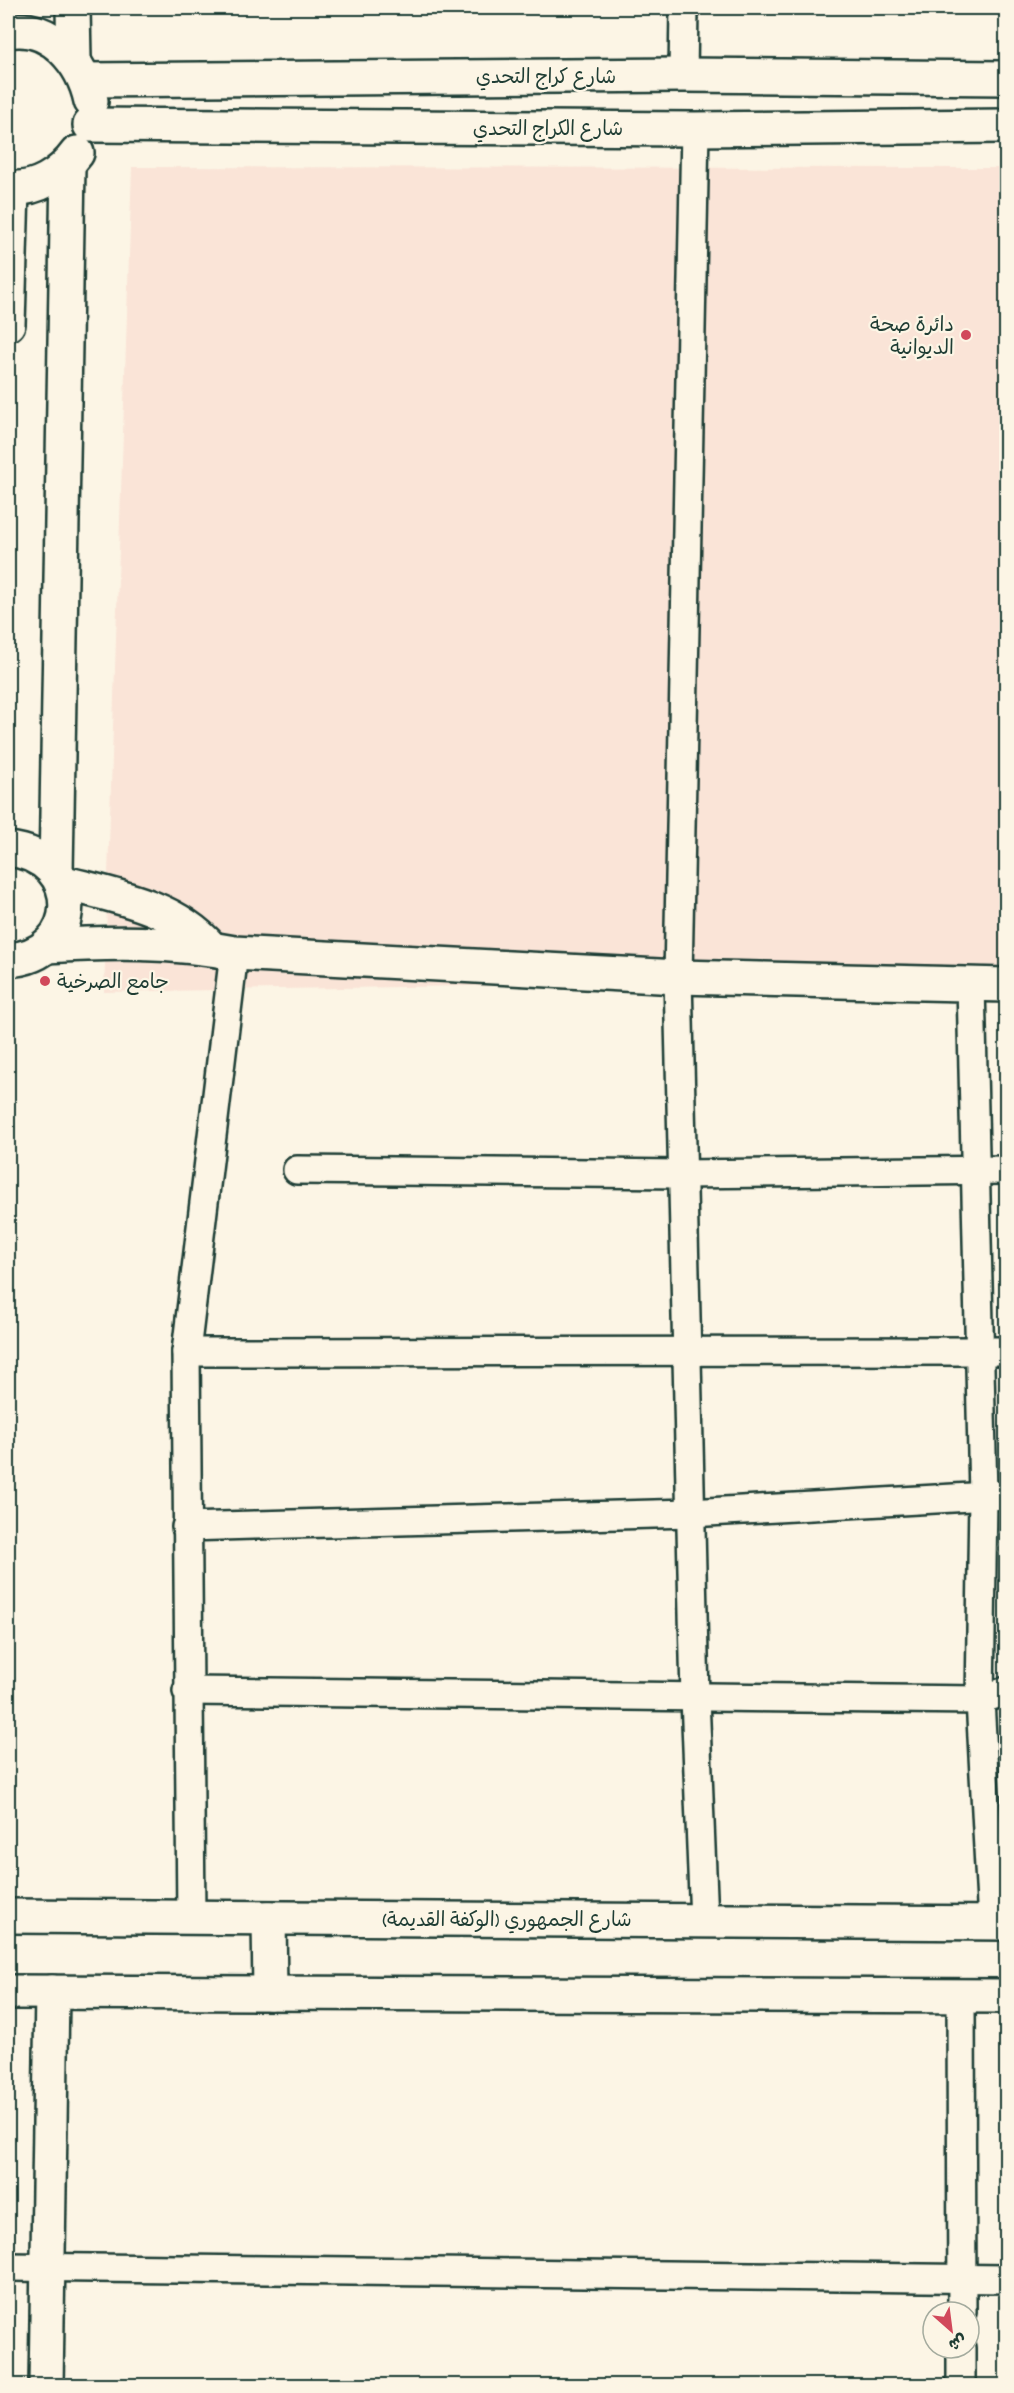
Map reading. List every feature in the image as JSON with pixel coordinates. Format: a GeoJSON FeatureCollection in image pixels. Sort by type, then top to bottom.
{"type":"FeatureCollection","features":[{"type":"Feature","properties":{"kind":"main road"},"geometry":{"type":"LineString","coordinates":[[8,324],[10,188],[33,186],[51,178],[68,166],[82,147],[90,126],[91,102],[80,70],[73,8]]}},
{"type":"Feature","properties":{"kind":"main road"},"geometry":{"type":"LineString","coordinates":[[8,31],[36,34],[57,44],[80,70]]}},
{"type":"Feature","properties":{"kind":"main road","name":"شارع كراج التحدي"},"geometry":{"type":"LineString","coordinates":[[80,70],[1006,78]]}},
{"type":"Feature","properties":{"kind":"main road","name":"شارع الكراج التحدي"},"geometry":{"type":"LineString","coordinates":[[90,126],[695,129],[1006,126]]}},
{"type":"Feature","properties":{"kind":"main road"},"geometry":{"type":"LineString","coordinates":[[8,960],[34,955],[46,946],[62,923],[65,903],[58,878],[68,166]]}},
{"type":"Feature","properties":{"kind":"main road"},"geometry":{"type":"LineString","coordinates":[[8,849],[26,851],[43,859],[58,878],[140,903],[172,916],[223,951]]}},
{"type":"Feature","properties":{"kind":"main road"},"geometry":{"type":"LineString","coordinates":[[46,946],[129,943],[223,951],[678,977],[1006,985]]}},
{"type":"Feature","properties":{"kind":"main road","name":"شارع الجمهوري (الوكفة القديمة)"},"geometry":{"type":"LineString","coordinates":[[8,1916],[999,1923]]}},
{"type":"Feature","properties":{"kind":"main road"},"geometry":{"type":"LineString","coordinates":[[269,1918],[270,1993]]}},
{"type":"Feature","properties":{"kind":"main road"},"geometry":{"type":"LineString","coordinates":[[8,1992],[1006,1996]]}},
{"type":"Feature","properties":{"kind":"main road"},"geometry":{"type":"LineString","coordinates":[[46,2385],[52,1992]]}},
{"type":"Feature","properties":{"kind":"street"},"geometry":{"type":"LineString","coordinates":[[683,75],[684,8]]}},
{"type":"Feature","properties":{"kind":"street"},"geometry":{"type":"LineString","coordinates":[[695,129],[678,977],[695,1698],[704,1921]]}},
{"type":"Feature","properties":{"kind":"street"},"geometry":{"type":"LineString","coordinates":[[191,1918],[187,1691],[186,1352],[223,951]]}},
{"type":"Feature","properties":{"kind":"street"},"geometry":{"type":"LineString","coordinates":[[971,984],[978,1351],[995,1496],[980,1700],[999,1923]]}},
{"type":"Feature","properties":{"kind":"street"},"geometry":{"type":"LineString","coordinates":[[297,1170],[681,1174],[1006,1170]]}},
{"type":"Feature","properties":{"kind":"street"},"geometry":{"type":"LineString","coordinates":[[186,1352],[1006,1351]]}},
{"type":"Feature","properties":{"kind":"street"},"geometry":{"type":"LineString","coordinates":[[186,1527],[690,1513],[995,1496]]}},
{"type":"Feature","properties":{"kind":"street"},"geometry":{"type":"LineString","coordinates":[[187,1691],[980,1700],[1006,1691]]}},
{"type":"Feature","properties":{"kind":"street"},"geometry":{"type":"LineString","coordinates":[[962,1996],[962,2300]]}},
{"type":"Feature","properties":{"kind":"street"},"geometry":{"type":"LineString","coordinates":[[8,2267],[1006,2279]]}},
{"type":"Feature","properties":{"kind":"street"},"geometry":{"type":"LineString","coordinates":[[961,2385],[962,2360]]}},
{"type":"Feature","properties":{"kind":"shaded area"},"geometry":{"type":"Polygon","coordinates":[[[132,167],[1006,168],[1006,977],[104,992],[132,167]]]}},
{"type":"Feature","properties":{"kind":"place","name":"دائرة صحة الديوانية"},"geometry":{"type":"Point","coordinates":[966,335]}},
{"type":"Feature","properties":{"kind":"place","name":"جامع الصرخية"},"geometry":{"type":"Point","coordinates":[45,981]}}]}
